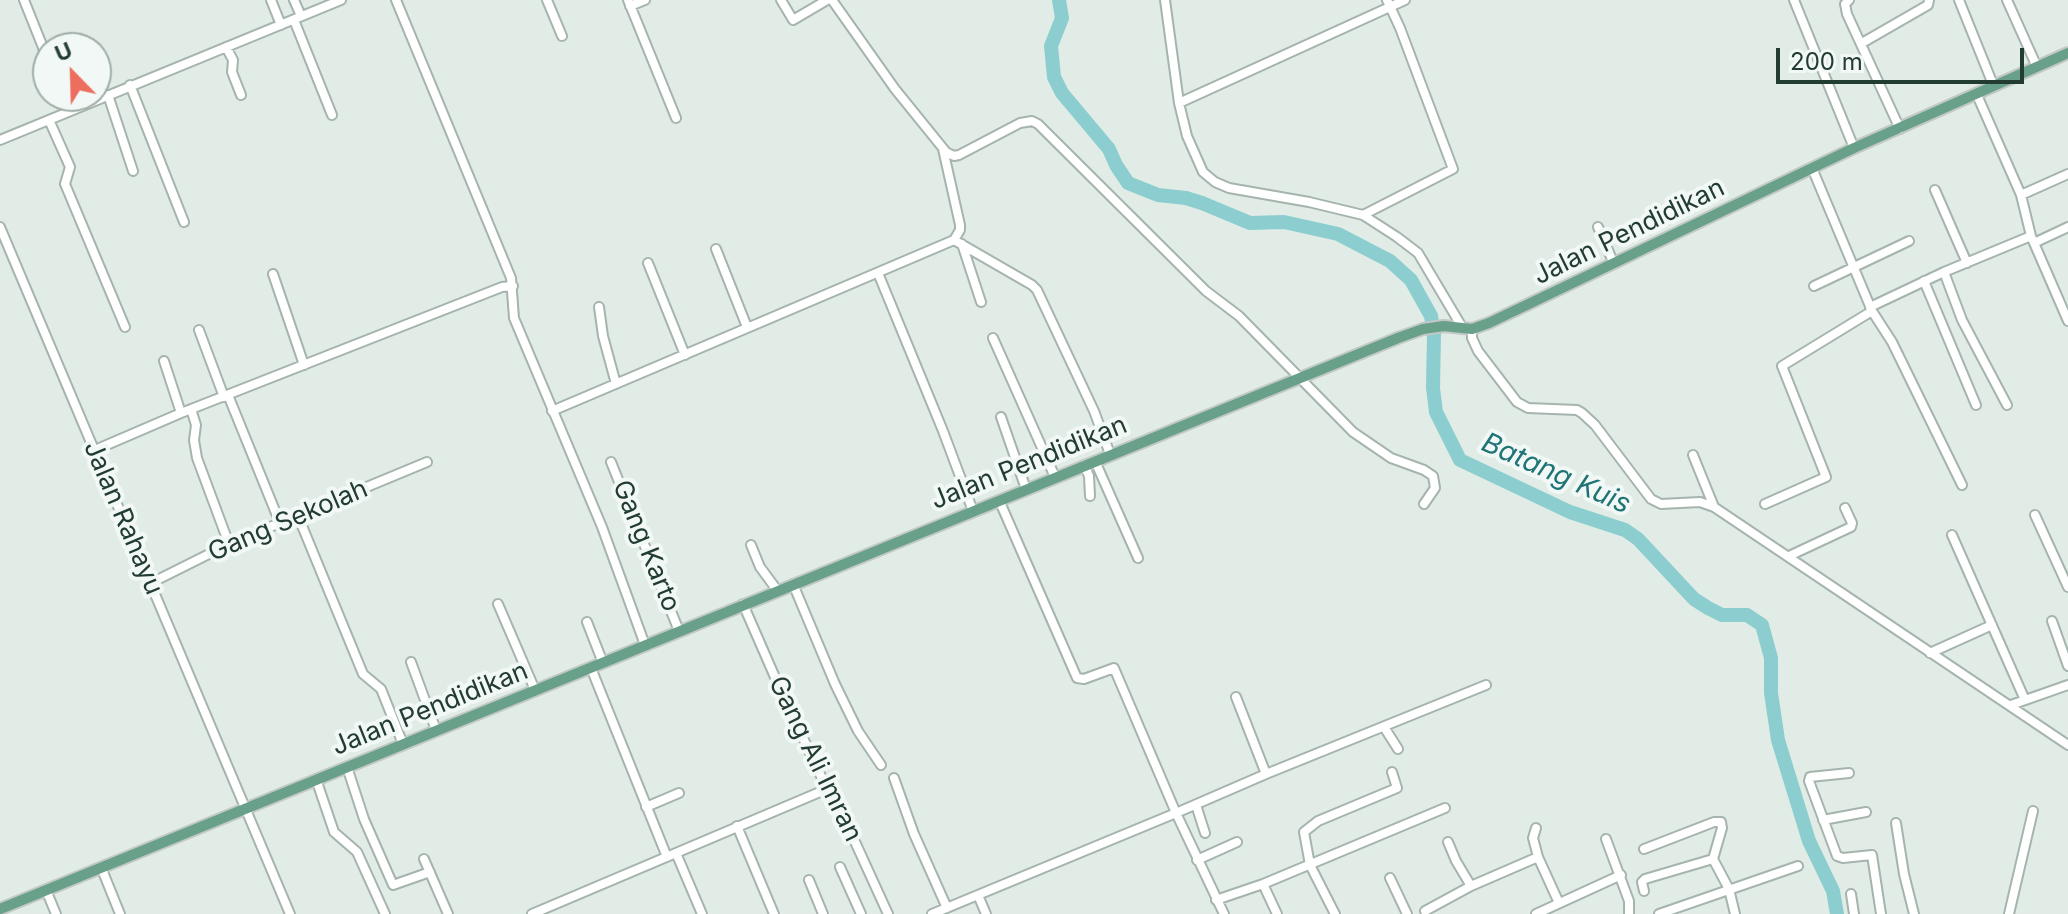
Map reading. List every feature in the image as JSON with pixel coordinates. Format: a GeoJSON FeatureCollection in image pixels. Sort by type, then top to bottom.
{"type":"FeatureCollection","features":[{"type":"Feature","properties":{"kind":"main road","name":"Jalan Pendidikan"},"geometry":{"type":"LineString","coordinates":[[0,909],[1055,477],[1092,468],[1110,454],[1423,329],[1444,326],[1467,328],[1489,323],[1854,148],[2068,53]]}},
{"type":"Feature","properties":{"kind":"street"},"geometry":{"type":"LineString","coordinates":[[24,0],[37,32]]}},
{"type":"Feature","properties":{"kind":"street"},"geometry":{"type":"LineString","coordinates":[[271,0],[281,25]]}},
{"type":"Feature","properties":{"kind":"street"},"geometry":{"type":"LineString","coordinates":[[294,0],[332,115]]}},
{"type":"Feature","properties":{"kind":"street"},"geometry":{"type":"LineString","coordinates":[[112,93],[341,0]]}},
{"type":"Feature","properties":{"kind":"street"},"geometry":{"type":"LineString","coordinates":[[396,0],[513,286],[514,318],[602,527],[645,645]]}},
{"type":"Feature","properties":{"kind":"street"},"geometry":{"type":"LineString","coordinates":[[547,0],[562,36]]}},
{"type":"Feature","properties":{"kind":"street"},"geometry":{"type":"LineString","coordinates":[[645,0],[629,3],[676,118]]}},
{"type":"Feature","properties":{"kind":"street"},"geometry":{"type":"LineString","coordinates":[[781,0],[793,20],[830,0],[895,89],[942,148],[954,156],[1020,123],[1032,121],[1038,124],[1206,291],[1239,316],[1362,439],[1391,458],[1433,476],[1435,488],[1424,504]]}},
{"type":"Feature","properties":{"kind":"street"},"geometry":{"type":"LineString","coordinates":[[1165,0],[1179,103],[1187,136],[1198,165],[1215,182],[1252,193],[1363,215],[1397,237],[1418,253],[1467,328],[1478,351],[1517,402],[1528,408],[1577,410],[1582,413],[1595,425],[1651,499],[1661,504],[1694,502],[1714,507],[2068,745]]}},
{"type":"Feature","properties":{"kind":"street"},"geometry":{"type":"LineString","coordinates":[[1179,103],[1389,3],[1405,0]]}},
{"type":"Feature","properties":{"kind":"street"},"geometry":{"type":"LineString","coordinates":[[1794,0],[1854,148]]}},
{"type":"Feature","properties":{"kind":"street"},"geometry":{"type":"LineString","coordinates":[[1849,0],[1845,4],[1847,14],[1900,129]]}},
{"type":"Feature","properties":{"kind":"street"},"geometry":{"type":"LineString","coordinates":[[1862,43],[1928,5],[1929,0]]}},
{"type":"Feature","properties":{"kind":"street"},"geometry":{"type":"LineString","coordinates":[[1959,0],[1994,87]]}},
{"type":"Feature","properties":{"kind":"street"},"geometry":{"type":"LineString","coordinates":[[2007,0],[2037,67]]}},
{"type":"Feature","properties":{"kind":"street"},"geometry":{"type":"LineString","coordinates":[[1363,215],[1453,169],[1389,3]]}},
{"type":"Feature","properties":{"kind":"street"},"geometry":{"type":"LineString","coordinates":[[226,47],[233,60],[232,72],[241,95]]}},
{"type":"Feature","properties":{"kind":"street"},"geometry":{"type":"LineString","coordinates":[[130,85],[184,222]]}},
{"type":"Feature","properties":{"kind":"street"},"geometry":{"type":"LineString","coordinates":[[1977,95],[2021,195],[2033,239],[2068,321]]}},
{"type":"Feature","properties":{"kind":"street"},"geometry":{"type":"LineString","coordinates":[[112,107],[133,171]]}},
{"type":"Feature","properties":{"kind":"street"},"geometry":{"type":"LineString","coordinates":[[0,140],[68,112]]}},
{"type":"Feature","properties":{"kind":"street"},"geometry":{"type":"LineString","coordinates":[[49,120],[70,167],[65,184],[125,327]]}},
{"type":"Feature","properties":{"kind":"street"},"geometry":{"type":"LineString","coordinates":[[942,148],[958,238],[981,302]]}},
{"type":"Feature","properties":{"kind":"street"},"geometry":{"type":"LineString","coordinates":[[1812,168],[1871,309],[1892,342],[1962,485]]}},
{"type":"Feature","properties":{"kind":"street"},"geometry":{"type":"LineString","coordinates":[[2021,195],[2068,174]]}},
{"type":"Feature","properties":{"kind":"street"},"geometry":{"type":"LineString","coordinates":[[1935,190],[1967,263]]}},
{"type":"Feature","properties":{"kind":"street","name":"Jalan Rahayu"},"geometry":{"type":"LineString","coordinates":[[0,227],[290,914]]}},
{"type":"Feature","properties":{"kind":"street"},"geometry":{"type":"LineString","coordinates":[[1598,227],[1614,264]]}},
{"type":"Feature","properties":{"kind":"street"},"geometry":{"type":"LineString","coordinates":[[1765,504],[1826,477],[1782,366],[1871,309],[1924,281],[2068,227]]}},
{"type":"Feature","properties":{"kind":"street"},"geometry":{"type":"LineString","coordinates":[[552,411],[958,238]]}},
{"type":"Feature","properties":{"kind":"street"},"geometry":{"type":"LineString","coordinates":[[958,238],[1037,290],[1094,411],[1110,454]]}},
{"type":"Feature","properties":{"kind":"street"},"geometry":{"type":"LineString","coordinates":[[1814,286],[1909,241]]}},
{"type":"Feature","properties":{"kind":"street"},"geometry":{"type":"LineString","coordinates":[[716,249],[747,327]]}},
{"type":"Feature","properties":{"kind":"street"},"geometry":{"type":"LineString","coordinates":[[648,263],[685,355]]}},
{"type":"Feature","properties":{"kind":"street"},"geometry":{"type":"LineString","coordinates":[[1944,272],[1962,320],[2007,405]]}},
{"type":"Feature","properties":{"kind":"street"},"geometry":{"type":"LineString","coordinates":[[878,273],[973,511]]}},
{"type":"Feature","properties":{"kind":"street"},"geometry":{"type":"LineString","coordinates":[[273,274],[304,365]]}},
{"type":"Feature","properties":{"kind":"street"},"geometry":{"type":"LineString","coordinates":[[1924,281],[1976,405]]}},
{"type":"Feature","properties":{"kind":"street"},"geometry":{"type":"LineString","coordinates":[[95,450],[191,409],[502,287],[513,286]]}},
{"type":"Feature","properties":{"kind":"street"},"geometry":{"type":"LineString","coordinates":[[599,307],[616,384]]}},
{"type":"Feature","properties":{"kind":"street"},"geometry":{"type":"LineString","coordinates":[[199,330],[280,523]]}},
{"type":"Feature","properties":{"kind":"street"},"geometry":{"type":"LineString","coordinates":[[993,338],[1055,477]]}},
{"type":"Feature","properties":{"kind":"street"},"geometry":{"type":"LineString","coordinates":[[164,361],[181,413]]}},
{"type":"Feature","properties":{"kind":"street"},"geometry":{"type":"LineString","coordinates":[[191,409],[197,431],[195,450],[229,544]]}},
{"type":"Feature","properties":{"kind":"street"},"geometry":{"type":"LineString","coordinates":[[1001,417],[1026,489]]}},
{"type":"Feature","properties":{"kind":"street"},"geometry":{"type":"LineString","coordinates":[[1693,455],[1714,507]]}},
{"type":"Feature","properties":{"kind":"street","name":"Gang Sekolah"},"geometry":{"type":"LineString","coordinates":[[151,583],[229,544],[427,462]]}},
{"type":"Feature","properties":{"kind":"street","name":"Gang Karto"},"geometry":{"type":"LineString","coordinates":[[611,462],[679,631]]}},
{"type":"Feature","properties":{"kind":"street"},"geometry":{"type":"LineString","coordinates":[[1090,496],[1092,468]]}},
{"type":"Feature","properties":{"kind":"street"},"geometry":{"type":"LineString","coordinates":[[1092,468],[1138,558]]}},
{"type":"Feature","properties":{"kind":"street"},"geometry":{"type":"LineString","coordinates":[[999,500],[1077,678],[1084,679],[1114,668],[1197,860],[1224,914]]}},
{"type":"Feature","properties":{"kind":"street"},"geometry":{"type":"LineString","coordinates":[[1789,556],[1851,527],[1845,508]]}},
{"type":"Feature","properties":{"kind":"street"},"geometry":{"type":"LineString","coordinates":[[2035,515],[2068,587]]}},
{"type":"Feature","properties":{"kind":"street"},"geometry":{"type":"LineString","coordinates":[[298,516],[363,674],[381,689],[403,744]]}},
{"type":"Feature","properties":{"kind":"street"},"geometry":{"type":"LineString","coordinates":[[1952,535],[2025,700]]}},
{"type":"Feature","properties":{"kind":"street"},"geometry":{"type":"LineString","coordinates":[[751,545],[760,567],[777,590]]}},
{"type":"Feature","properties":{"kind":"street"},"geometry":{"type":"LineString","coordinates":[[793,584],[823,661],[858,731],[881,765]]}},
{"type":"Feature","properties":{"kind":"street"},"geometry":{"type":"LineString","coordinates":[[498,604],[535,690]]}},
{"type":"Feature","properties":{"kind":"street","name":"Gang Ali Imran"},"geometry":{"type":"LineString","coordinates":[[743,604],[888,914]]}},
{"type":"Feature","properties":{"kind":"street"},"geometry":{"type":"LineString","coordinates":[[2052,621],[2068,666]]}},
{"type":"Feature","properties":{"kind":"street"},"geometry":{"type":"LineString","coordinates":[[587,622],[603,663]]}},
{"type":"Feature","properties":{"kind":"street"},"geometry":{"type":"LineString","coordinates":[[1930,653],[1992,625]]}},
{"type":"Feature","properties":{"kind":"street"},"geometry":{"type":"LineString","coordinates":[[411,662],[436,730]]}},
{"type":"Feature","properties":{"kind":"street"},"geometry":{"type":"LineString","coordinates":[[591,668],[667,857]]}},
{"type":"Feature","properties":{"kind":"street"},"geometry":{"type":"LineString","coordinates":[[932,914],[1486,685]]}},
{"type":"Feature","properties":{"kind":"street"},"geometry":{"type":"LineString","coordinates":[[2011,705],[2068,685]]}},
{"type":"Feature","properties":{"kind":"street"},"geometry":{"type":"LineString","coordinates":[[1236,697],[1266,774]]}},
{"type":"Feature","properties":{"kind":"street"},"geometry":{"type":"LineString","coordinates":[[1384,727],[1398,749]]}},
{"type":"Feature","properties":{"kind":"street"},"geometry":{"type":"LineString","coordinates":[[347,767],[364,819],[393,885],[430,872]]}},
{"type":"Feature","properties":{"kind":"street"},"geometry":{"type":"LineString","coordinates":[[1335,914],[1310,865],[1303,834],[1307,827],[1397,788],[1392,772]]}},
{"type":"Feature","properties":{"kind":"street"},"geometry":{"type":"LineString","coordinates":[[1849,773],[1809,778],[1838,857],[1872,855],[1881,914]]}},
{"type":"Feature","properties":{"kind":"street"},"geometry":{"type":"LineString","coordinates":[[894,778],[914,834],[947,908]]}},
{"type":"Feature","properties":{"kind":"street"},"geometry":{"type":"LineString","coordinates":[[316,779],[334,832],[357,852],[385,914]]}},
{"type":"Feature","properties":{"kind":"street"},"geometry":{"type":"LineString","coordinates":[[532,914],[827,789]]}},
{"type":"Feature","properties":{"kind":"street"},"geometry":{"type":"LineString","coordinates":[[646,807],[679,793]]}},
{"type":"Feature","properties":{"kind":"street"},"geometry":{"type":"LineString","coordinates":[[1196,805],[1205,833]]}},
{"type":"Feature","properties":{"kind":"street"},"geometry":{"type":"LineString","coordinates":[[1216,900],[1263,884],[1445,808]]}},
{"type":"Feature","properties":{"kind":"street"},"geometry":{"type":"LineString","coordinates":[[2009,914],[2033,811]]}},
{"type":"Feature","properties":{"kind":"street"},"geometry":{"type":"LineString","coordinates":[[1823,820],[1866,812]]}},
{"type":"Feature","properties":{"kind":"street"},"geometry":{"type":"LineString","coordinates":[[1644,849],[1718,821],[1722,828],[1713,859],[1729,889],[1735,914]]}},
{"type":"Feature","properties":{"kind":"street"},"geometry":{"type":"LineString","coordinates":[[1896,823],[1914,914]]}},
{"type":"Feature","properties":{"kind":"street"},"geometry":{"type":"LineString","coordinates":[[737,826],[774,914]]}},
{"type":"Feature","properties":{"kind":"street"},"geometry":{"type":"LineString","coordinates":[[1536,828],[1533,838],[1538,857],[1559,903]]}},
{"type":"Feature","properties":{"kind":"street"},"geometry":{"type":"LineString","coordinates":[[1606,839],[1629,901],[1629,914]]}},
{"type":"Feature","properties":{"kind":"street"},"geometry":{"type":"LineString","coordinates":[[1197,860],[1237,842]]}},
{"type":"Feature","properties":{"kind":"street"},"geometry":{"type":"LineString","coordinates":[[1448,842],[1471,886]]}},
{"type":"Feature","properties":{"kind":"street"},"geometry":{"type":"LineString","coordinates":[[676,853],[702,914]]}},
{"type":"Feature","properties":{"kind":"street"},"geometry":{"type":"LineString","coordinates":[[1425,911],[1471,886],[1538,857]]}},
{"type":"Feature","properties":{"kind":"street"},"geometry":{"type":"LineString","coordinates":[[424,859],[448,914]]}},
{"type":"Feature","properties":{"kind":"street"},"geometry":{"type":"LineString","coordinates":[[1644,891],[1642,882],[1645,879],[1713,859]]}},
{"type":"Feature","properties":{"kind":"street"},"geometry":{"type":"LineString","coordinates":[[1659,914],[1798,866]]}},
{"type":"Feature","properties":{"kind":"street"},"geometry":{"type":"LineString","coordinates":[[101,867],[120,914]]}},
{"type":"Feature","properties":{"kind":"street"},"geometry":{"type":"LineString","coordinates":[[840,867],[861,914]]}},
{"type":"Feature","properties":{"kind":"street"},"geometry":{"type":"LineString","coordinates":[[1536,914],[1621,875]]}},
{"type":"Feature","properties":{"kind":"street"},"geometry":{"type":"LineString","coordinates":[[1390,878],[1407,914]]}},
{"type":"Feature","properties":{"kind":"street"},"geometry":{"type":"LineString","coordinates":[[809,880],[823,914]]}},
{"type":"Feature","properties":{"kind":"street"},"geometry":{"type":"LineString","coordinates":[[1263,884],[1277,914]]}},
{"type":"Feature","properties":{"kind":"street"},"geometry":{"type":"LineString","coordinates":[[46,890],[56,914]]}},
{"type":"Feature","properties":{"kind":"street"},"geometry":{"type":"LineString","coordinates":[[1851,894],[1854,914]]}},
{"type":"Feature","properties":{"kind":"street"},"geometry":{"type":"LineString","coordinates":[[978,895],[986,914]]}},
{"type":"Feature","properties":{"kind":"waterway","name":"Batang Kuis"},"geometry":{"type":"LineString","coordinates":[[1059,0],[1062,18],[1051,46],[1054,77],[1062,93],[1109,149],[1128,183],[1158,195],[1202,203],[1250,223],[1284,222],[1338,234],[1390,261],[1411,280],[1431,316],[1436,412],[1460,460],[1570,512],[1625,530],[1638,539],[1694,599],[1722,615],[1747,615],[1762,625],[1771,658],[1771,693],[1778,740],[1809,841],[1833,891],[1837,914]]}}]}
